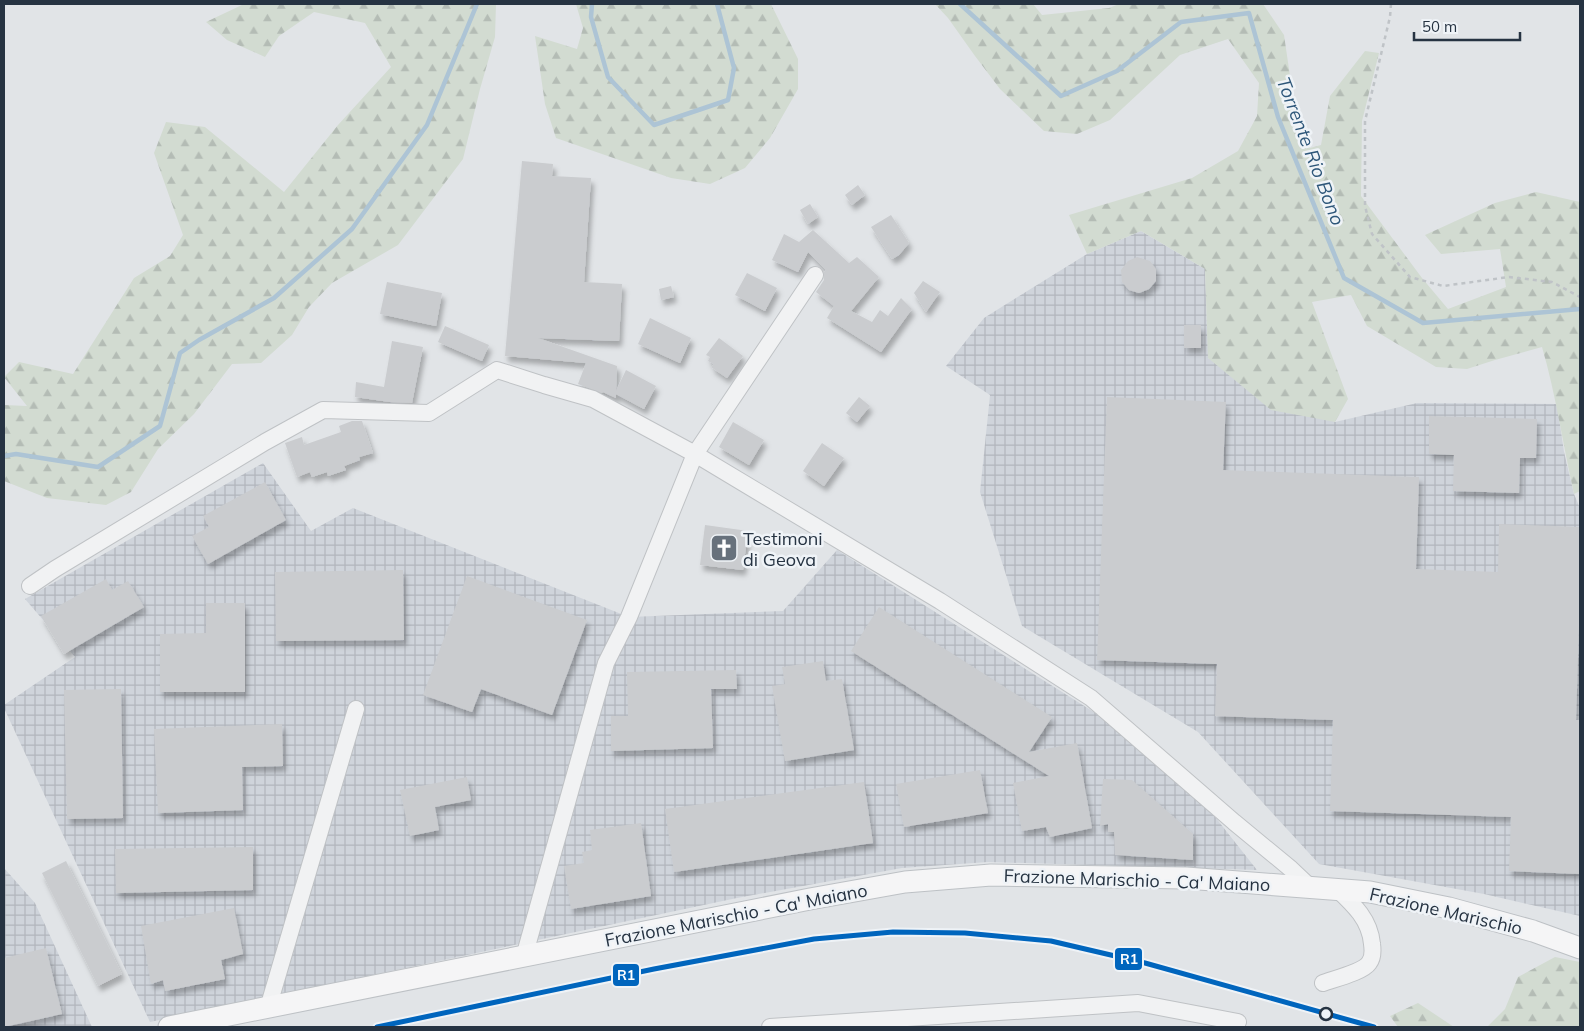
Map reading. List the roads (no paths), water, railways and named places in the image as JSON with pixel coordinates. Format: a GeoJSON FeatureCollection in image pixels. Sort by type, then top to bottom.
{"type":"FeatureCollection","features":[{"type":"Feature","properties":{"kind":"main road","name":"Frazione Marischio - Ca' Maiano"},"geometry":{"type":"LineString","coordinates":[[170,1027],[810,899],[905,882],[1009,875],[1186,878],[1309,886]]}},
{"type":"Feature","properties":{"kind":"main road","name":"Frazione Marischio"},"geometry":{"type":"LineString","coordinates":[[1309,886],[1370,892],[1449,908],[1533,932],[1580,948]]}},
{"type":"Feature","properties":{"kind":"street"},"geometry":{"type":"LineString","coordinates":[[524,957],[606,663],[629,617],[695,454],[815,276]]}},
{"type":"Feature","properties":{"kind":"street"},"geometry":{"type":"LineString","coordinates":[[30,586],[265,442],[323,410],[429,413],[498,370],[593,399],[695,454],[940,601],[1091,698],[1309,886]]}},
{"type":"Feature","properties":{"kind":"street"},"geometry":{"type":"LineString","coordinates":[[268,1008],[356,709]]}},
{"type":"Feature","properties":{"kind":"street"},"geometry":{"type":"LineString","coordinates":[[1323,983],[1364,968],[1370,962],[1373,952],[1372,938],[1367,924],[1356,908],[1337,889]]}},
{"type":"Feature","properties":{"kind":"street"},"geometry":{"type":"LineString","coordinates":[[770,1027],[1138,1003],[1238,1022]]}},
{"type":"Feature","properties":{"kind":"waterway","name":"Torrente Rio Bono"},"geometry":{"type":"LineString","coordinates":[[4,456],[16,454],[98,467],[160,426],[180,353],[199,340],[274,298],[352,229],[427,125],[477,4]]}},
{"type":"Feature","properties":{"kind":"waterway","name":"Torrente Rio Bono"},"geometry":{"type":"LineString","coordinates":[[592,4],[591,17],[608,77],[654,125],[728,100],[734,68],[717,4]]}},
{"type":"Feature","properties":{"kind":"waterway","name":"Torrente Rio Bono"},"geometry":{"type":"LineString","coordinates":[[960,4],[1061,96],[1117,71],[1181,22],[1249,13],[1278,117],[1344,278],[1423,323],[1580,309]]}},
{"type":"Feature","properties":{"kind":"place","name":"Testimoni di Geova"},"geometry":{"type":"Point","coordinates":[724,548]}}]}
